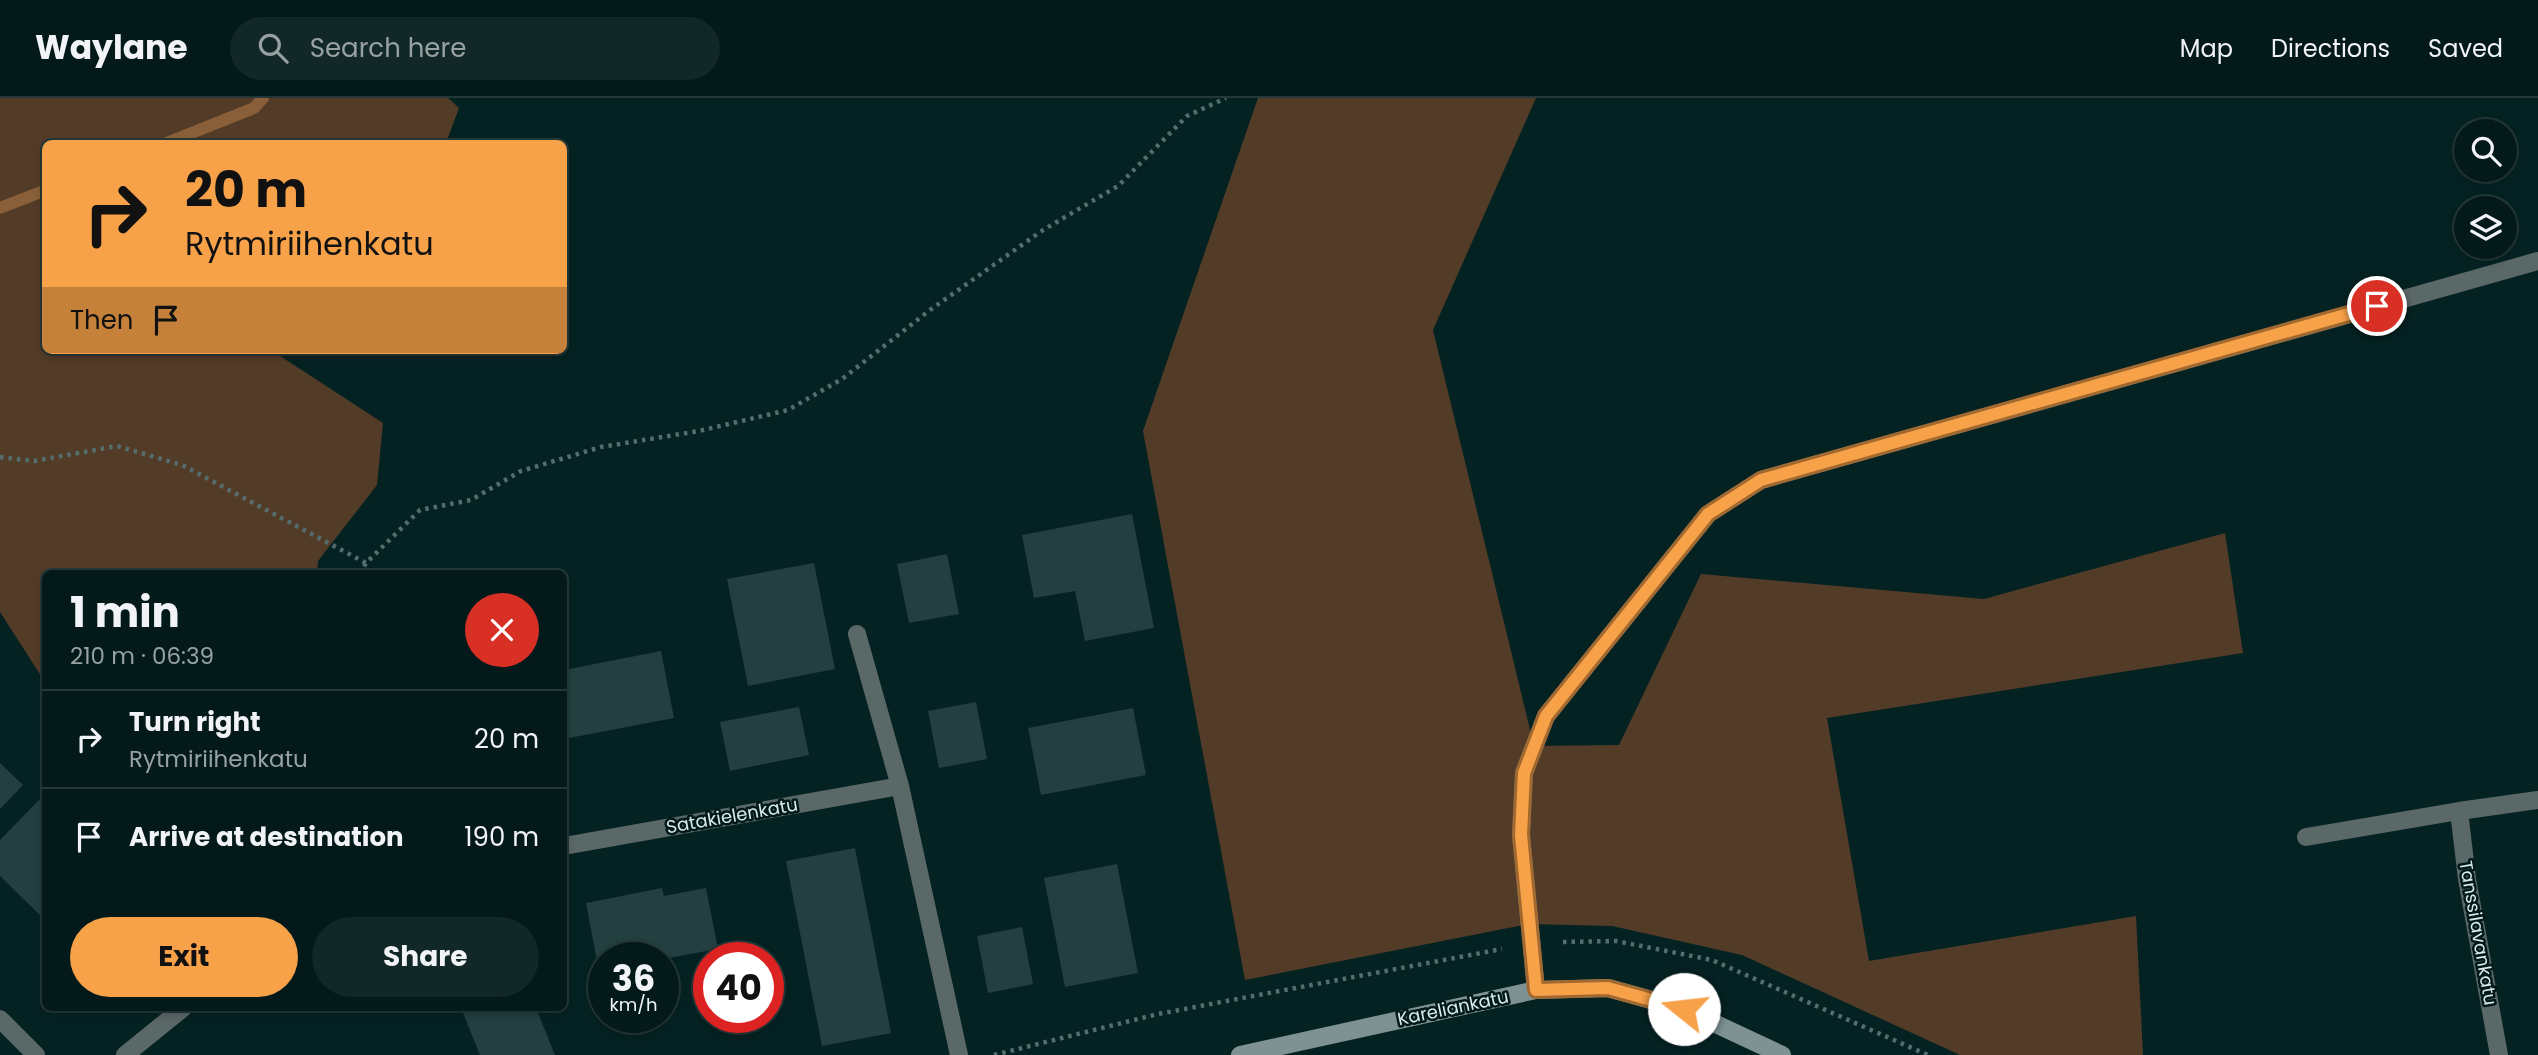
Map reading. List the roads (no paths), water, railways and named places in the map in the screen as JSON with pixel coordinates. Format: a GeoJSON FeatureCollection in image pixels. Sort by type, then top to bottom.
{"type":"FeatureCollection","features":[{"type":"Feature","properties":{"kind":"street"},"geometry":{"type":"LineString","coordinates":[[1536,990],[1521,835],[1524,773],[1546,716],[1708,514],[1761,480],[2538,261]]}},
{"type":"Feature","properties":{"kind":"street"},"geometry":{"type":"LineString","coordinates":[[858,634],[900,786],[959,1055]]}},
{"type":"Feature","properties":{"kind":"street","name":"Satakielenkatu"},"geometry":{"type":"LineString","coordinates":[[567,845],[900,786]]}},
{"type":"Feature","properties":{"kind":"street"},"geometry":{"type":"LineString","coordinates":[[2306,837],[2538,800]]}},
{"type":"Feature","properties":{"kind":"street","name":"Tanssilavankatu"},"geometry":{"type":"LineString","coordinates":[[2459,811],[2467,879],[2499,1055]]}},
{"type":"Feature","properties":{"kind":"street","name":"Kareliankatu"},"geometry":{"type":"LineString","coordinates":[[1240,1055],[1536,990],[1608,988],[1684,1009],[1782,1055]]}},
{"type":"Feature","properties":{"kind":"street"},"geometry":{"type":"LineString","coordinates":[[125,1055],[179,1011]]}},
{"type":"Feature","properties":{"kind":"street"},"geometry":{"type":"LineString","coordinates":[[0,1019],[36,1055]]}},
{"type":"Feature","properties":{"kind":"waterway"},"geometry":{"type":"LineString","coordinates":[[174,140],[254,108],[263,98]]}},
{"type":"Feature","properties":{"kind":"waterway"},"geometry":{"type":"LineString","coordinates":[[0,208],[42,192]]}}]}
